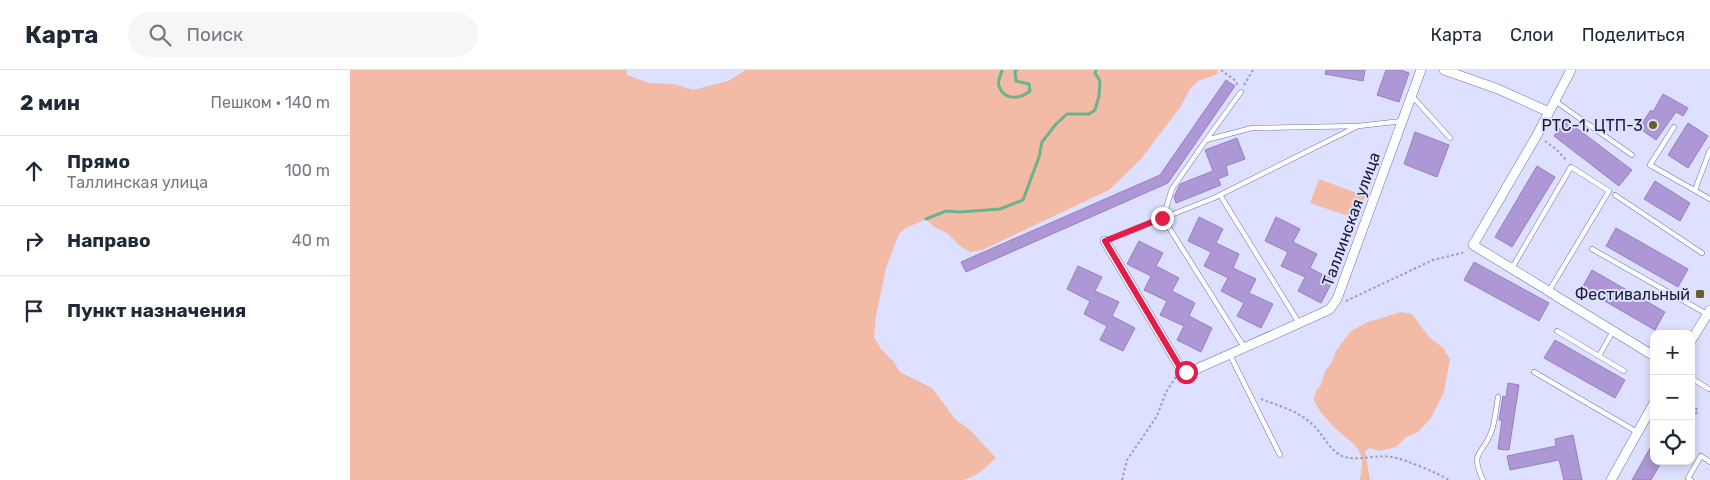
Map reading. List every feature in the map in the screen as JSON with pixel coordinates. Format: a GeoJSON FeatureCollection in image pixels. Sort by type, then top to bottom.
{"type":"FeatureCollection","features":[{"type":"Feature","properties":{"kind":"street","name":"Таллинская улица"},"geometry":{"type":"LineString","coordinates":[[1181,369],[1186,372],[1192,371],[1330,309],[1338,299],[1421,70]]}},
{"type":"Feature","properties":{"kind":"street"},"geometry":{"type":"LineString","coordinates":[[1444,70],[1498,89],[1549,112]]}},
{"type":"Feature","properties":{"kind":"street"},"geometry":{"type":"LineString","coordinates":[[1571,70],[1537,135],[1473,245],[1650,354]]}},
{"type":"Feature","properties":{"kind":"street"},"geometry":{"type":"LineString","coordinates":[[1105,241],[1181,369]]}},
{"type":"Feature","properties":{"kind":"street"},"geometry":{"type":"LineString","coordinates":[[1695,335],[1709,312]]}},
{"type":"Feature","properties":{"kind":"street"},"geometry":{"type":"LineString","coordinates":[[1611,480],[1650,410]]}},
{"type":"Feature","properties":{"kind":"lane"},"geometry":{"type":"LineString","coordinates":[[1162,218],[1172,189],[1240,92]]}},
{"type":"Feature","properties":{"kind":"lane"},"geometry":{"type":"LineString","coordinates":[[1412,95],[1450,138]]}},
{"type":"Feature","properties":{"kind":"lane"},"geometry":{"type":"LineString","coordinates":[[1555,101],[1632,155]]}},
{"type":"Feature","properties":{"kind":"lane"},"geometry":{"type":"LineString","coordinates":[[1206,140],[1252,128],[1358,126],[1403,121]]}},
{"type":"Feature","properties":{"kind":"lane"},"geometry":{"type":"LineString","coordinates":[[1105,241],[1220,196],[1358,126]]}},
{"type":"Feature","properties":{"kind":"lane"},"geometry":{"type":"LineString","coordinates":[[1674,127],[1650,165],[1710,199]]}},
{"type":"Feature","properties":{"kind":"lane"},"geometry":{"type":"LineString","coordinates":[[1695,190],[1710,150]]}},
{"type":"Feature","properties":{"kind":"lane"},"geometry":{"type":"LineString","coordinates":[[1511,269],[1572,167],[1702,253]]}},
{"type":"Feature","properties":{"kind":"lane"},"geometry":{"type":"LineString","coordinates":[[1554,294],[1612,193]]}},
{"type":"Feature","properties":{"kind":"lane"},"geometry":{"type":"LineString","coordinates":[[1220,196],[1299,323]]}},
{"type":"Feature","properties":{"kind":"lane"},"geometry":{"type":"LineString","coordinates":[[1162,218],[1245,348]]}},
{"type":"Feature","properties":{"kind":"lane"},"geometry":{"type":"LineString","coordinates":[[1592,249],[1709,312]]}},
{"type":"Feature","properties":{"kind":"lane"},"geometry":{"type":"LineString","coordinates":[[1557,331],[1624,371]]}},
{"type":"Feature","properties":{"kind":"lane"},"geometry":{"type":"LineString","coordinates":[[1599,356],[1613,331]]}},
{"type":"Feature","properties":{"kind":"lane"},"geometry":{"type":"LineString","coordinates":[[1230,355],[1280,454]]}},
{"type":"Feature","properties":{"kind":"lane"},"geometry":{"type":"LineString","coordinates":[[1534,372],[1638,432]]}},
{"type":"Feature","properties":{"kind":"lane"},"geometry":{"type":"LineString","coordinates":[[1695,380],[1709,389]]}},
{"type":"Feature","properties":{"kind":"lane"},"geometry":{"type":"LineString","coordinates":[[1483,480],[1476,459],[1492,431],[1498,397]]}},
{"type":"Feature","properties":{"kind":"lane"},"geometry":{"type":"LineString","coordinates":[[1691,480],[1688,478],[1701,456],[1710,462]]}},
{"type":"Feature","properties":{"kind":"path"},"geometry":{"type":"LineString","coordinates":[[1221,70],[1236,81],[1240,92]]}},
{"type":"Feature","properties":{"kind":"path"},"geometry":{"type":"LineString","coordinates":[[1240,92],[1253,70]]}},
{"type":"Feature","properties":{"kind":"path"},"geometry":{"type":"LineString","coordinates":[[1537,135],[1557,150],[1572,167]]}},
{"type":"Feature","properties":{"kind":"path"},"geometry":{"type":"LineString","coordinates":[[1330,309],[1433,260],[1462,254],[1473,245]]}},
{"type":"Feature","properties":{"kind":"path"},"geometry":{"type":"LineString","coordinates":[[1122,480],[1127,460],[1157,416],[1166,392],[1181,369]]}},
{"type":"Feature","properties":{"kind":"path"},"geometry":{"type":"LineString","coordinates":[[1249,394],[1301,415],[1313,425],[1336,453],[1350,458],[1391,457],[1441,475],[1449,480]]}},
{"type":"Feature","properties":{"kind":"shaded area"},"geometry":{"type":"Polygon","coordinates":[[[350,70],[626,70],[627,75],[649,83],[674,84],[693,90],[728,81],[746,70],[1217,70],[1218,74],[1198,81],[1190,89],[1181,106],[1141,159],[1109,190],[982,250],[970,252],[960,246],[947,233],[934,227],[926,219],[906,228],[899,234],[886,268],[876,316],[874,337],[881,349],[893,361],[900,372],[932,388],[955,419],[970,430],[996,458],[981,471],[964,480],[350,480],[350,70]]]}},
{"type":"Feature","properties":{"kind":"shaded area"},"geometry":{"type":"Polygon","coordinates":[[[1319,179],[1365,196],[1357,219],[1310,203],[1319,179]]]}},
{"type":"Feature","properties":{"kind":"shaded area"},"geometry":{"type":"Polygon","coordinates":[[[1401,312],[1412,314],[1429,337],[1443,348],[1450,359],[1444,392],[1431,418],[1418,432],[1406,437],[1396,447],[1380,451],[1370,448],[1365,451],[1370,480],[1360,480],[1362,463],[1359,450],[1331,424],[1320,410],[1314,400],[1316,390],[1321,385],[1325,371],[1331,364],[1336,351],[1351,331],[1368,322],[1401,312]]]}},
{"type":"Feature","properties":{"kind":"building"},"geometry":{"type":"Polygon","coordinates":[[[1326,70],[1365,70],[1363,81],[1325,74],[1326,70]]]}},
{"type":"Feature","properties":{"kind":"building"},"geometry":{"type":"Polygon","coordinates":[[[1386,70],[1401,70],[1409,73],[1399,102],[1377,95],[1386,70]]]}},
{"type":"Feature","properties":{"kind":"building"},"geometry":{"type":"Polygon","coordinates":[[[1226,80],[1235,86],[1168,183],[966,272],[961,262],[1160,175],[1226,80]]]}},
{"type":"Feature","properties":{"kind":"building"},"geometry":{"type":"Polygon","coordinates":[[[1663,94],[1688,108],[1683,116],[1676,112],[1656,140],[1639,128],[1651,110],[1653,112],[1663,94]]]}},
{"type":"Feature","properties":{"kind":"building"},"geometry":{"type":"Polygon","coordinates":[[[1566,120],[1632,170],[1619,186],[1554,136],[1566,120]]]}},
{"type":"Feature","properties":{"kind":"building"},"geometry":{"type":"Polygon","coordinates":[[[1688,123],[1708,136],[1688,168],[1668,155],[1688,123]]]}},
{"type":"Feature","properties":{"kind":"building"},"geometry":{"type":"Polygon","coordinates":[[[1415,132],[1449,145],[1437,177],[1404,164],[1415,132]]]}},
{"type":"Feature","properties":{"kind":"building"},"geometry":{"type":"Polygon","coordinates":[[[1237,138],[1245,159],[1226,166],[1228,175],[1218,179],[1221,185],[1176,203],[1174,197],[1180,184],[1213,171],[1205,150],[1237,138]]]}},
{"type":"Feature","properties":{"kind":"building"},"geometry":{"type":"Polygon","coordinates":[[[1537,166],[1555,177],[1512,247],[1495,237],[1537,166]]]}},
{"type":"Feature","properties":{"kind":"building"},"geometry":{"type":"Polygon","coordinates":[[[1655,181],[1690,203],[1680,221],[1644,199],[1655,181]]]}},
{"type":"Feature","properties":{"kind":"building"},"geometry":{"type":"Polygon","coordinates":[[[1199,217],[1223,229],[1216,243],[1239,254],[1233,268],[1256,279],[1249,293],[1273,304],[1261,328],[1237,316],[1244,303],[1221,291],[1228,278],[1204,266],[1211,252],[1188,241],[1199,217]]]}},
{"type":"Feature","properties":{"kind":"building"},"geometry":{"type":"Polygon","coordinates":[[[1276,217],[1300,229],[1293,242],[1317,254],[1310,268],[1333,280],[1321,303],[1298,291],[1305,277],[1281,266],[1288,252],[1265,241],[1276,217]]]}},
{"type":"Feature","properties":{"kind":"building"},"geometry":{"type":"Polygon","coordinates":[[[1616,228],[1688,269],[1678,287],[1606,246],[1616,228]]]}},
{"type":"Feature","properties":{"kind":"building"},"geometry":{"type":"Polygon","coordinates":[[[1139,241],[1163,253],[1156,266],[1179,278],[1172,291],[1195,303],[1189,316],[1212,328],[1201,352],[1177,340],[1184,326],[1160,315],[1167,301],[1144,290],[1151,276],[1127,264],[1139,241]]]}},
{"type":"Feature","properties":{"kind":"building"},"geometry":{"type":"Polygon","coordinates":[[[1474,262],[1549,303],[1539,321],[1464,280],[1474,262]]]}},
{"type":"Feature","properties":{"kind":"building"},"geometry":{"type":"Polygon","coordinates":[[[1078,266],[1102,277],[1095,291],[1119,302],[1112,316],[1135,328],[1123,351],[1100,340],[1107,326],[1084,314],[1090,301],[1067,289],[1078,266]]]}},
{"type":"Feature","properties":{"kind":"building"},"geometry":{"type":"Polygon","coordinates":[[[1592,270],[1665,312],[1655,330],[1582,288],[1592,270]]]}},
{"type":"Feature","properties":{"kind":"building"},"geometry":{"type":"Polygon","coordinates":[[[1555,340],[1625,380],[1615,398],[1544,358],[1555,340]]]}},
{"type":"Feature","properties":{"kind":"building"},"geometry":{"type":"Polygon","coordinates":[[[1508,383],[1519,385],[1509,450],[1498,449],[1502,420],[1499,420],[1503,396],[1506,397],[1508,383]]]}},
{"type":"Feature","properties":{"kind":"building"},"geometry":{"type":"Polygon","coordinates":[[[1573,435],[1582,480],[1564,480],[1559,460],[1510,470],[1507,456],[1556,446],[1555,439],[1573,435]]]}},
{"type":"Feature","properties":{"kind":"building"},"geometry":{"type":"Polygon","coordinates":[[[1650,448],[1650,465],[1660,465],[1651,480],[1632,480],[1650,448]]]}},
{"type":"Feature","properties":{"kind":"waterway"},"geometry":{"type":"LineString","coordinates":[[1002,70],[999,80],[1001,91],[1013,97],[1022,96],[1030,91],[1029,84],[1016,81],[1015,71],[1017,70]]}},
{"type":"Feature","properties":{"kind":"waterway"},"geometry":{"type":"LineString","coordinates":[[926,219],[946,211],[960,212],[1000,209],[1023,200],[1039,157],[1042,142],[1056,124],[1067,114],[1089,114],[1095,110],[1099,96],[1100,81],[1095,73],[1096,70]]}},
{"type":"Feature","properties":{"kind":"place","name":"РТС-1, ЦТП-3"},"geometry":{"type":"Point","coordinates":[1653,125]}},
{"type":"Feature","properties":{"kind":"place","name":"Фестивальный"},"geometry":{"type":"Point","coordinates":[1700,294]}},
{"type":"Feature","properties":{"kind":"route"},"geometry":{"type":"LineString","coordinates":[[1162,218],[1105,241],[1181,369],[1186,372]]}}]}
